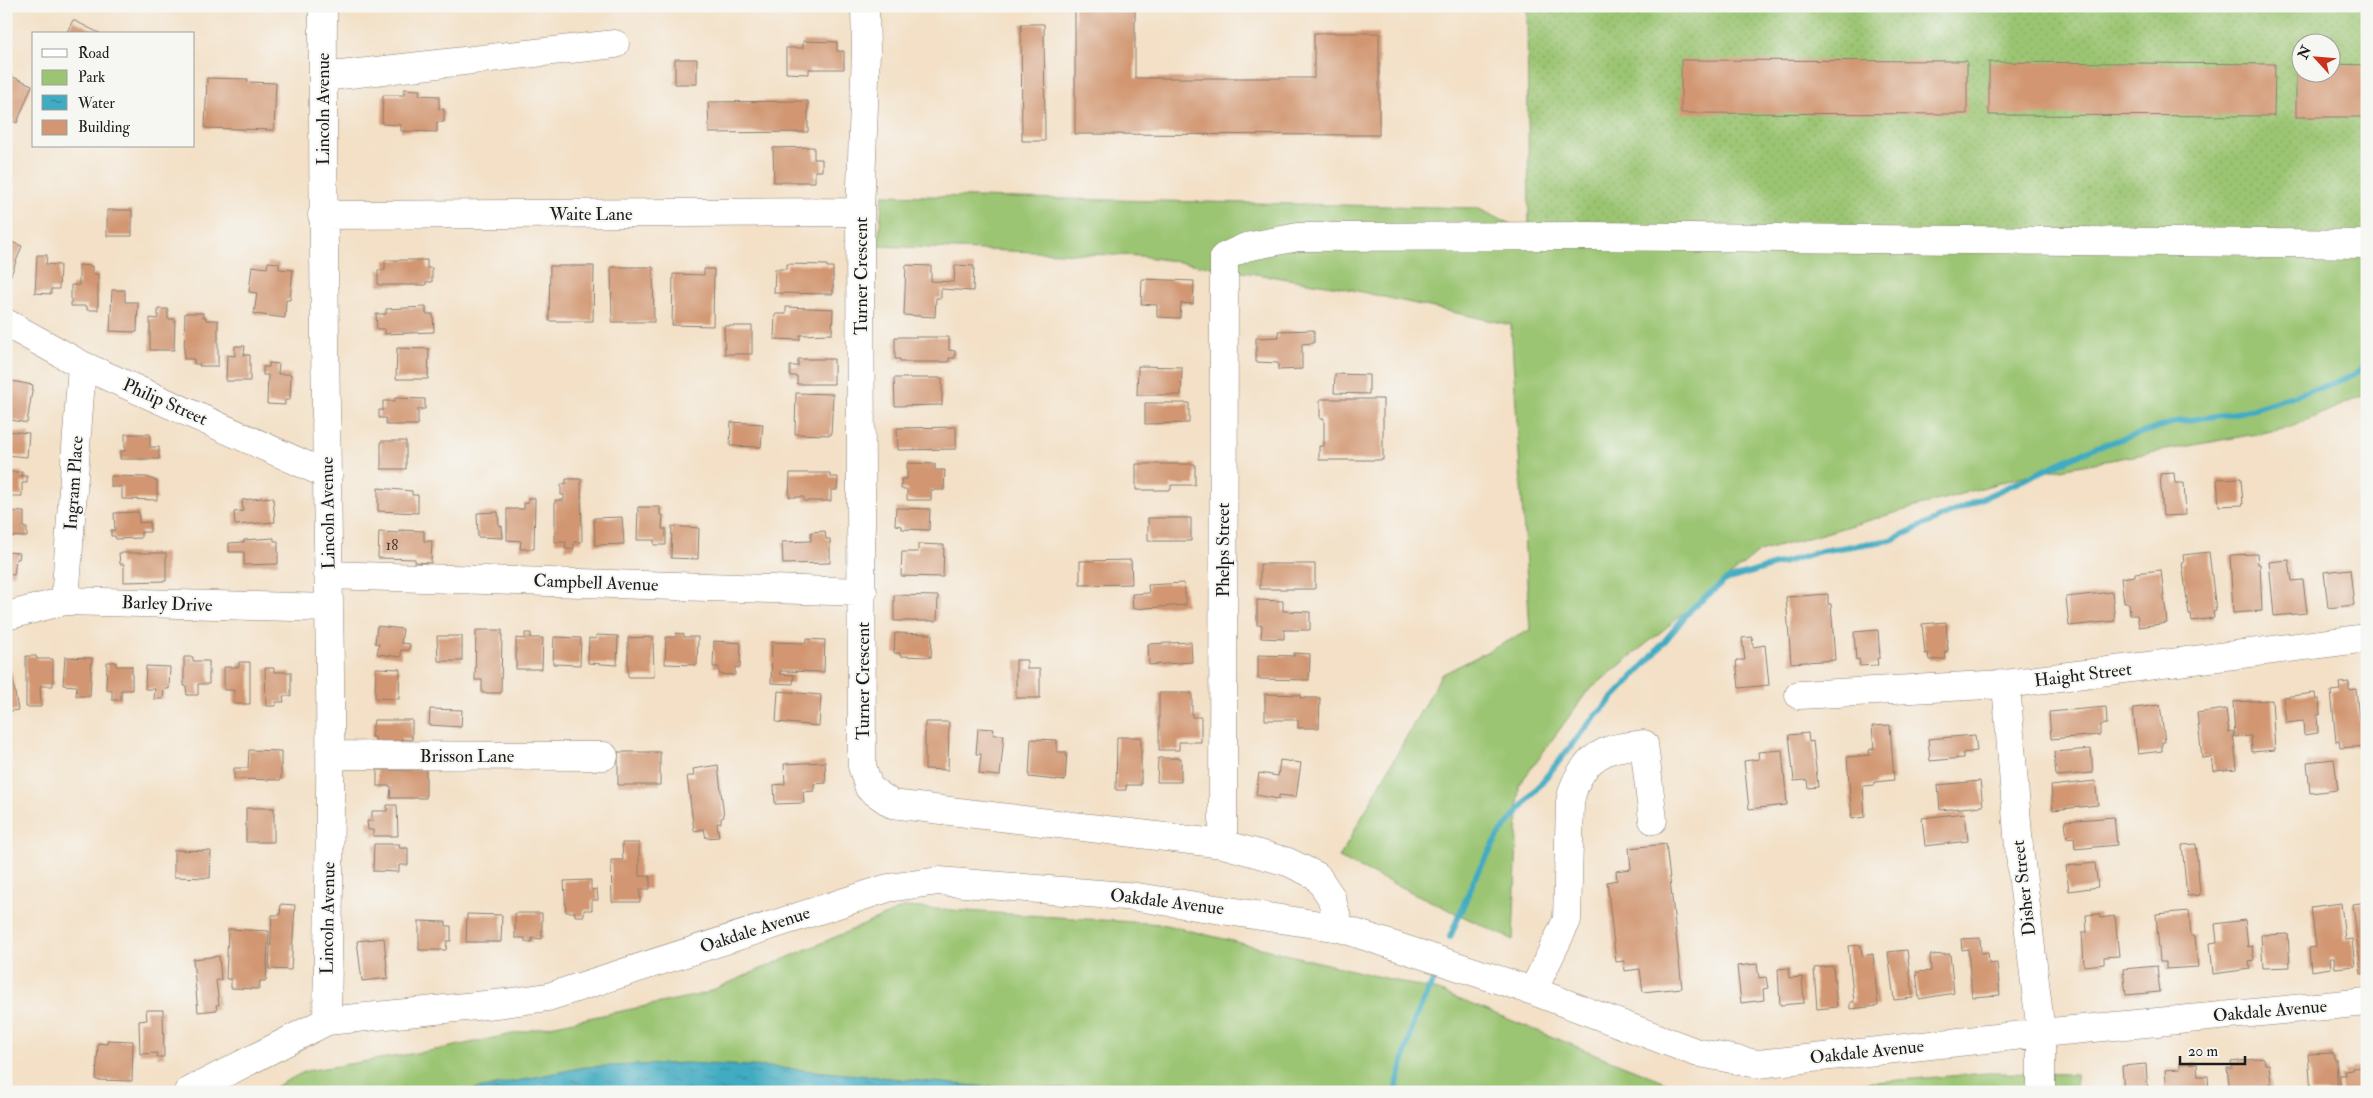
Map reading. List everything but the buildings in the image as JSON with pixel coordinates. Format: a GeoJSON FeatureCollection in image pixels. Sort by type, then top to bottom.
{"type":"FeatureCollection","features":[{"type":"Feature","properties":{"kind":"street","name":"Lincoln Avenue"},"geometry":{"type":"LineString","coordinates":[[323,6],[322,215],[328,475],[330,755],[328,1021]]}},
{"type":"Feature","properties":{"kind":"street","name":"Turner Crescent"},"geometry":{"type":"LineString","coordinates":[[865,6],[866,52],[860,212],[863,592],[862,766],[869,788],[892,804],[1223,844],[1288,862],[1317,876],[1331,897],[1340,928]]}},
{"type":"Feature","properties":{"kind":"street"},"geometry":{"type":"LineString","coordinates":[[323,77],[616,44]]}},
{"type":"Feature","properties":{"kind":"street","name":"Waite Lane"},"geometry":{"type":"LineString","coordinates":[[322,215],[860,212]]}},
{"type":"Feature","properties":{"kind":"street","name":"Phelps Street"},"geometry":{"type":"LineString","coordinates":[[1223,844],[1224,257],[1246,247],[1298,237],[1588,236],[2367,244]]}},
{"type":"Feature","properties":{"kind":"street","name":"Philip Street"},"geometry":{"type":"LineString","coordinates":[[6,323],[82,365],[328,475]]}},
{"type":"Feature","properties":{"kind":"street","name":"Ingram Place"},"geometry":{"type":"LineString","coordinates":[[65,601],[82,365]]}},
{"type":"Feature","properties":{"kind":"street","name":"Campbell Avenue"},"geometry":{"type":"LineString","coordinates":[[328,574],[863,592]]}},
{"type":"Feature","properties":{"kind":"street","name":"Barley Drive"},"geometry":{"type":"LineString","coordinates":[[6,616],[65,601],[329,608]]}},
{"type":"Feature","properties":{"kind":"street","name":"Haight Street"},"geometry":{"type":"LineString","coordinates":[[1799,695],[2006,684],[2367,638]]}},
{"type":"Feature","properties":{"kind":"street","name":"Disher Street"},"geometry":{"type":"LineString","coordinates":[[2006,684],[2019,847],[2041,1033],[2041,1092]]}},
{"type":"Feature","properties":{"kind":"street"},"geometry":{"type":"LineString","coordinates":[[1533,992],[1567,920],[1570,802],[1573,786],[1578,776],[1590,763],[1606,751],[1644,744],[1653,820]]}},
{"type":"Feature","properties":{"kind":"street","name":"Brisson Lane"},"geometry":{"type":"LineString","coordinates":[[330,755],[604,756]]}},
{"type":"Feature","properties":{"kind":"street","name":"Oakdale Avenue"},"geometry":{"type":"LineString","coordinates":[[188,1092],[328,1021],[548,997],[888,888],[938,881],[1137,897],[1340,928],[1533,992],[1695,1052],[1758,1064],[2041,1033],[2367,1002]]}},
{"type":"Feature","properties":{"kind":"green space"},"geometry":{"type":"Polygon","coordinates":[[[1527,6],[2367,6],[2367,246],[1529,233],[1527,6]]]}},
{"type":"Feature","properties":{"kind":"green space"},"geometry":{"type":"Polygon","coordinates":[[[883,195],[1477,208],[1529,233],[2367,246],[2367,394],[2289,428],[2027,475],[1759,552],[1587,692],[1519,785],[1513,940],[1339,858],[1441,675],[1530,630],[1511,325],[1339,287],[1141,256],[878,246],[883,195]]]}},
{"type":"Feature","properties":{"kind":"green space"},"geometry":{"type":"Polygon","coordinates":[[[905,907],[1162,924],[1438,991],[1690,1092],[265,1092],[306,1071],[441,1049],[703,994],[905,907]]]}},
{"type":"Feature","properties":{"kind":"green space"},"geometry":{"type":"Polygon","coordinates":[[[1988,1073],[2076,1074],[2077,1092],[1749,1092],[1988,1073]]]}},
{"type":"Feature","properties":{"kind":"water"},"geometry":{"type":"Polygon","coordinates":[[[685,1063],[771,1067],[987,1087],[1193,1092],[463,1092],[584,1067],[685,1063]]]}},
{"type":"Feature","properties":{"kind":"waterway"},"geometry":{"type":"LineString","coordinates":[[1450,937],[1477,873],[1499,835],[1593,719],[1650,659],[1691,609],[1726,580],[1821,551],[1891,540],[2093,448],[2176,422],[2242,412],[2334,383],[2353,375],[2367,364]]}},
{"type":"Feature","properties":{"kind":"waterway"},"geometry":{"type":"LineString","coordinates":[[1395,1092],[1414,1021],[1433,981]]}}]}
